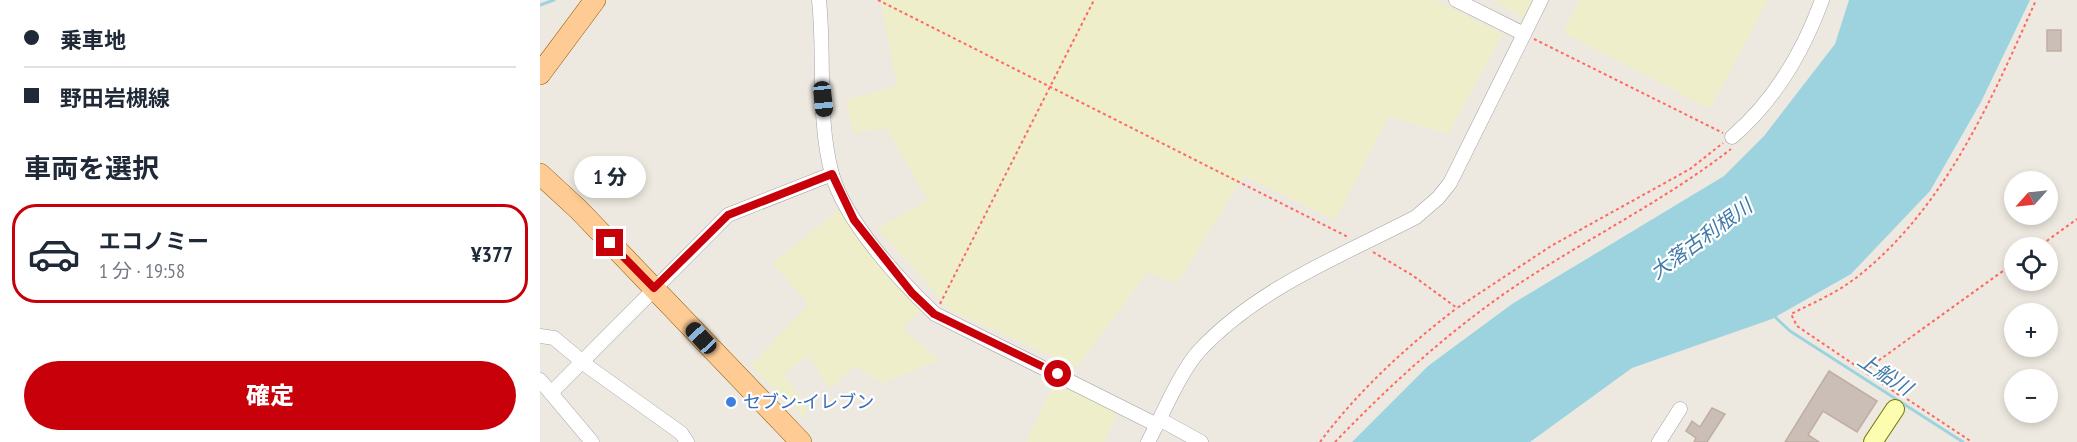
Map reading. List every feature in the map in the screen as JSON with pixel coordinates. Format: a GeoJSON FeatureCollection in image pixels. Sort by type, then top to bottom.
{"type":"FeatureCollection","features":[{"type":"Feature","properties":{"kind":"main road"},"geometry":{"type":"LineString","coordinates":[[540,74],[595,0]]}},
{"type":"Feature","properties":{"kind":"main road"},"geometry":{"type":"LineString","coordinates":[[540,174],[579,210],[801,442]]}},
{"type":"Feature","properties":{"kind":"street"},"geometry":{"type":"LineString","coordinates":[[819,0],[823,99],[832,174],[854,220],[912,293],[934,314],[1201,442]]}},
{"type":"Feature","properties":{"kind":"street"},"geometry":{"type":"LineString","coordinates":[[1456,0],[1524,34]]}},
{"type":"Feature","properties":{"kind":"street"},"geometry":{"type":"LineString","coordinates":[[1148,442],[1198,352],[1224,328],[1257,301],[1416,216],[1438,198],[1450,183],[1541,0]]}},
{"type":"Feature","properties":{"kind":"street"},"geometry":{"type":"LineString","coordinates":[[1732,137],[1751,120],[1770,97],[1795,60],[1822,0]]}},
{"type":"Feature","properties":{"kind":"street"},"geometry":{"type":"LineString","coordinates":[[551,393],[581,360],[728,215],[832,174]]}},
{"type":"Feature","properties":{"kind":"street"},"geometry":{"type":"LineString","coordinates":[[540,336],[555,338],[581,360],[681,433],[687,442]]}},
{"type":"Feature","properties":{"kind":"street"},"geometry":{"type":"LineString","coordinates":[[540,380],[592,442]]}},
{"type":"Feature","properties":{"kind":"street"},"geometry":{"type":"LineString","coordinates":[[1873,442],[1895,408]]}},
{"type":"Feature","properties":{"kind":"street"},"geometry":{"type":"LineString","coordinates":[[1659,442],[1680,409]]}},
{"type":"Feature","properties":{"kind":"path"},"geometry":{"type":"LineString","coordinates":[[878,0],[1361,245],[1412,275],[1457,308]]}},
{"type":"Feature","properties":{"kind":"path"},"geometry":{"type":"LineString","coordinates":[[934,314],[1094,0]]}},
{"type":"Feature","properties":{"kind":"path"},"geometry":{"type":"LineString","coordinates":[[1972,442],[1797,326],[1791,314],[1832,293],[1862,274],[1919,214],[1964,150],[2036,0]]}},
{"type":"Feature","properties":{"kind":"path"},"geometry":{"type":"LineString","coordinates":[[1320,442],[1335,422],[1401,355],[1457,308],[1551,246],[1690,169],[1732,137],[1524,34]]}},
{"type":"Feature","properties":{"kind":"path"},"geometry":{"type":"LineString","coordinates":[[1335,442],[1447,336],[1578,246],[1680,188],[1710,166]]}},
{"type":"Feature","properties":{"kind":"path"},"geometry":{"type":"LineString","coordinates":[[2052,237],[2077,219]]}},
{"type":"Feature","properties":{"kind":"path"},"geometry":{"type":"LineString","coordinates":[[1864,371],[2004,270]]}},
{"type":"Feature","properties":{"kind":"green space"},"geometry":{"type":"Polygon","coordinates":[[[881,0],[1434,0],[1503,34],[1448,134],[1389,116],[1335,220],[1244,176],[1177,283],[1147,273],[1077,367],[951,311],[878,228],[928,200],[887,129],[852,132],[847,100],[897,86],[881,0]]]}},
{"type":"Feature","properties":{"kind":"green space"},"geometry":{"type":"Polygon","coordinates":[[[1493,0],[1535,0],[1525,19],[1493,0]]]}},
{"type":"Feature","properties":{"kind":"green space"},"geometry":{"type":"Polygon","coordinates":[[[1579,0],[1768,0],[1710,109],[1563,32],[1579,0]]]}},
{"type":"Feature","properties":{"kind":"green space"},"geometry":{"type":"Polygon","coordinates":[[[839,210],[920,311],[903,329],[939,360],[882,383],[855,366],[830,389],[808,355],[784,374],[806,407],[804,418],[751,366],[808,304],[773,263],[839,210]]]}},
{"type":"Feature","properties":{"kind":"green space"},"geometry":{"type":"Polygon","coordinates":[[[1055,382],[1118,413],[1104,442],[1026,442],[1055,382]]]}},
{"type":"Feature","properties":{"kind":"water","name":"大落古利根川"},"geometry":{"type":"Polygon","coordinates":[[[1849,0],[2030,0],[1981,102],[1930,191],[1851,274],[1772,319],[1632,368],[1530,442],[1352,442],[1428,366],[1512,304],[1724,176],[1764,136],[1835,44],[1849,0]]]}},
{"type":"Feature","properties":{"kind":"building"},"geometry":{"type":"Polygon","coordinates":[[[2047,30],[2061,30],[2061,51],[2047,51],[2047,30]]]}},
{"type":"Feature","properties":{"kind":"building"},"geometry":{"type":"Polygon","coordinates":[[[1829,371],[1877,401],[1857,432],[1823,411],[1808,435],[1819,442],[1785,442],[1829,371]]]}},
{"type":"Feature","properties":{"kind":"building"},"geometry":{"type":"Polygon","coordinates":[[[1712,408],[1725,414],[1707,442],[1694,442],[1696,438],[1686,431],[1692,421],[1700,427],[1712,408]]]}},
{"type":"Feature","properties":{"kind":"waterway"},"geometry":{"type":"LineString","coordinates":[[540,5],[554,0]]}},
{"type":"Feature","properties":{"kind":"waterway","name":"上船川"},"geometry":{"type":"LineString","coordinates":[[1773,315],[1790,331],[1963,442]]}},
{"type":"Feature","properties":{"kind":"place","name":"セブン-イレブン"},"geometry":{"type":"Point","coordinates":[731,402]}},
{"type":"Feature","properties":{"kind":"route"},"geometry":{"type":"LineString","coordinates":[[610,243],[654,288],[728,215],[832,174],[840,195],[854,220],[912,293],[934,314],[1058,374]]}}]}
